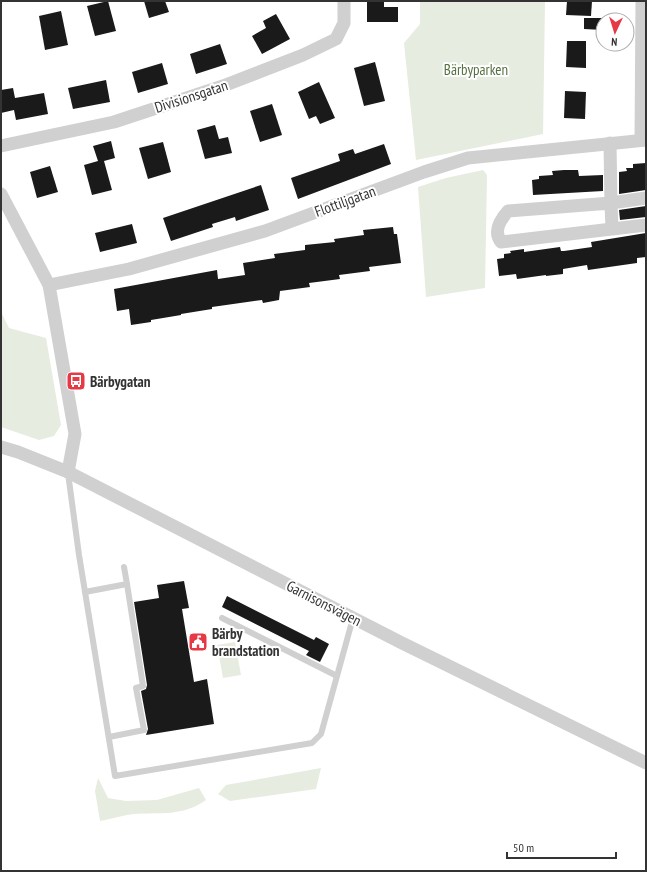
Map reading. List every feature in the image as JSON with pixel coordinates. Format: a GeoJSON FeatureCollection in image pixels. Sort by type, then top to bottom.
{"type":"FeatureCollection","features":[{"type":"Feature","properties":{"kind":"street","name":"Divisionsgatan"},"geometry":{"type":"LineString","coordinates":[[1,146],[114,122],[223,86],[303,55],[336,39],[344,23],[344,1]]}},
{"type":"Feature","properties":{"kind":"street"},"geometry":{"type":"LineString","coordinates":[[642,1],[643,140]]}},
{"type":"Feature","properties":{"kind":"street","name":"Flottiljgatan"},"geometry":{"type":"LineString","coordinates":[[49,285],[129,269],[265,231],[424,172],[468,158],[643,140]]}},
{"type":"Feature","properties":{"kind":"street"},"geometry":{"type":"LineString","coordinates":[[610,143],[612,228]]}},
{"type":"Feature","properties":{"kind":"street"},"geometry":{"type":"LineString","coordinates":[[1,194],[49,285],[75,434],[68,472]]}},
{"type":"Feature","properties":{"kind":"street"},"geometry":{"type":"LineString","coordinates":[[646,198],[611,203],[508,211],[499,220],[497,236],[501,242],[646,225]]}},
{"type":"Feature","properties":{"kind":"street","name":"Garnisonsvägen"},"geometry":{"type":"LineString","coordinates":[[1,447],[18,452],[68,472],[353,618],[646,763]]}},
{"type":"Feature","properties":{"kind":"lane"},"geometry":{"type":"LineString","coordinates":[[68,472],[85,592],[115,776],[312,744],[321,734],[353,618]]}},
{"type":"Feature","properties":{"kind":"lane"},"geometry":{"type":"LineString","coordinates":[[109,737],[144,730],[136,688],[143,686],[124,567]]}},
{"type":"Feature","properties":{"kind":"lane"},"geometry":{"type":"LineString","coordinates":[[85,592],[127,584]]}},
{"type":"Feature","properties":{"kind":"lane"},"geometry":{"type":"LineString","coordinates":[[222,618],[337,676]]}},
{"type":"Feature","properties":{"kind":"green space","name":"Bärbyparken"},"geometry":{"type":"Polygon","coordinates":[[[420,1],[545,1],[543,134],[416,160],[404,43],[420,24],[420,1]]]}},
{"type":"Feature","properties":{"kind":"green space"},"geometry":{"type":"Polygon","coordinates":[[[483,170],[487,175],[485,288],[426,297],[418,187],[446,178],[483,170]]]}},
{"type":"Feature","properties":{"kind":"green space"},"geometry":{"type":"Polygon","coordinates":[[[1,312],[9,328],[46,338],[61,425],[54,436],[39,440],[1,427],[1,312]]]}},
{"type":"Feature","properties":{"kind":"green space"},"geometry":{"type":"Polygon","coordinates":[[[235,642],[241,675],[223,678],[217,645],[235,642]]]}},
{"type":"Feature","properties":{"kind":"green space"},"geometry":{"type":"Polygon","coordinates":[[[321,768],[316,789],[230,801],[218,794],[226,785],[321,768]]]}},
{"type":"Feature","properties":{"kind":"green space"},"geometry":{"type":"Polygon","coordinates":[[[98,778],[108,798],[126,801],[157,800],[199,788],[206,800],[188,809],[171,813],[134,814],[100,821],[95,791],[98,778]]]}},
{"type":"Feature","properties":{"kind":"building"},"geometry":{"type":"Polygon","coordinates":[[[108,1],[116,31],[95,36],[87,6],[108,1]]]}},
{"type":"Feature","properties":{"kind":"building"},"geometry":{"type":"Polygon","coordinates":[[[144,1],[165,1],[169,12],[149,18],[144,1]]]}},
{"type":"Feature","properties":{"kind":"building"},"geometry":{"type":"Polygon","coordinates":[[[367,1],[384,1],[384,7],[398,7],[398,22],[367,22],[367,1]]]}},
{"type":"Feature","properties":{"kind":"building"},"geometry":{"type":"Polygon","coordinates":[[[567,1],[592,1],[591,16],[566,15],[567,1]]]}},
{"type":"Feature","properties":{"kind":"building"},"geometry":{"type":"Polygon","coordinates":[[[61,11],[68,45],[45,50],[39,16],[61,11]]]}},
{"type":"Feature","properties":{"kind":"building"},"geometry":{"type":"Polygon","coordinates":[[[276,14],[290,39],[262,54],[252,36],[266,28],[263,21],[276,14]]]}},
{"type":"Feature","properties":{"kind":"building"},"geometry":{"type":"Polygon","coordinates":[[[584,18],[595,18],[595,30],[584,29],[584,18]]]}},
{"type":"Feature","properties":{"kind":"building"},"geometry":{"type":"Polygon","coordinates":[[[567,41],[586,41],[586,68],[566,67],[567,41]]]}},
{"type":"Feature","properties":{"kind":"building"},"geometry":{"type":"Polygon","coordinates":[[[220,44],[227,64],[196,74],[190,54],[220,44]]]}},
{"type":"Feature","properties":{"kind":"building"},"geometry":{"type":"Polygon","coordinates":[[[375,62],[385,101],[364,106],[354,68],[375,62]]]}},
{"type":"Feature","properties":{"kind":"building"},"geometry":{"type":"Polygon","coordinates":[[[162,63],[168,84],[138,93],[132,72],[162,63]]]}},
{"type":"Feature","properties":{"kind":"building"},"geometry":{"type":"Polygon","coordinates":[[[106,80],[110,102],[73,109],[68,88],[106,80]]]}},
{"type":"Feature","properties":{"kind":"building"},"geometry":{"type":"Polygon","coordinates":[[[319,82],[335,118],[320,124],[316,116],[309,119],[298,92],[319,82]]]}},
{"type":"Feature","properties":{"kind":"building"},"geometry":{"type":"Polygon","coordinates":[[[13,88],[15,98],[44,93],[48,114],[16,120],[14,110],[1,113],[1,90],[13,88]]]}},
{"type":"Feature","properties":{"kind":"building"},"geometry":{"type":"Polygon","coordinates":[[[565,91],[586,92],[585,119],[564,118],[565,91]]]}},
{"type":"Feature","properties":{"kind":"building"},"geometry":{"type":"Polygon","coordinates":[[[272,104],[282,135],[260,142],[250,111],[272,104]]]}},
{"type":"Feature","properties":{"kind":"building"},"geometry":{"type":"Polygon","coordinates":[[[215,125],[219,139],[228,137],[232,153],[205,159],[197,130],[215,125]]]}},
{"type":"Feature","properties":{"kind":"building"},"geometry":{"type":"Polygon","coordinates":[[[111,141],[115,158],[104,161],[112,190],[92,195],[84,165],[98,161],[93,146],[111,141]]]}},
{"type":"Feature","properties":{"kind":"building"},"geometry":{"type":"Polygon","coordinates":[[[163,142],[171,172],[148,179],[139,148],[163,142]]]}},
{"type":"Feature","properties":{"kind":"building"},"geometry":{"type":"Polygon","coordinates":[[[384,144],[391,164],[298,199],[291,178],[340,161],[338,154],[353,149],[355,154],[384,144]]]}},
{"type":"Feature","properties":{"kind":"building"},"geometry":{"type":"Polygon","coordinates":[[[646,163],[646,190],[619,194],[619,172],[627,171],[626,168],[633,168],[633,164],[646,163]]]}},
{"type":"Feature","properties":{"kind":"building"},"geometry":{"type":"Polygon","coordinates":[[[50,166],[58,192],[37,198],[30,172],[50,166]]]}},
{"type":"Feature","properties":{"kind":"building"},"geometry":{"type":"Polygon","coordinates":[[[578,170],[579,176],[603,175],[603,191],[533,195],[532,180],[539,179],[539,176],[553,175],[552,171],[578,170]]]}},
{"type":"Feature","properties":{"kind":"building"},"geometry":{"type":"Polygon","coordinates":[[[261,185],[269,210],[236,221],[235,217],[212,224],[213,227],[171,241],[163,218],[261,185]]]}},
{"type":"Feature","properties":{"kind":"building"},"geometry":{"type":"Polygon","coordinates":[[[646,206],[646,217],[620,220],[619,210],[646,206]]]}},
{"type":"Feature","properties":{"kind":"building"},"geometry":{"type":"Polygon","coordinates":[[[132,224],[137,243],[100,252],[95,233],[132,224]]]}},
{"type":"Feature","properties":{"kind":"building"},"geometry":{"type":"Polygon","coordinates":[[[393,227],[394,234],[397,234],[401,263],[369,267],[370,271],[339,275],[340,279],[309,283],[310,287],[280,291],[279,300],[263,303],[262,300],[212,307],[212,309],[151,320],[151,322],[131,325],[129,309],[117,311],[114,289],[217,270],[218,279],[245,275],[243,263],[275,258],[274,254],[305,250],[305,245],[335,242],[334,239],[364,235],[363,230],[393,227]]]}},
{"type":"Feature","properties":{"kind":"building"},"geometry":{"type":"Polygon","coordinates":[[[646,233],[646,257],[637,258],[637,263],[588,270],[587,265],[563,269],[563,274],[517,279],[516,274],[499,276],[497,259],[504,258],[504,254],[511,253],[510,251],[524,249],[524,252],[560,247],[561,251],[564,251],[592,247],[591,242],[646,233]]]}},
{"type":"Feature","properties":{"kind":"building"},"geometry":{"type":"Polygon","coordinates":[[[184,581],[189,608],[182,609],[194,682],[207,679],[214,724],[146,735],[148,729],[141,691],[146,689],[147,685],[134,602],[159,598],[157,585],[184,581]]]}},
{"type":"Feature","properties":{"kind":"building"},"geometry":{"type":"Polygon","coordinates":[[[227,596],[314,640],[316,637],[329,644],[320,662],[306,655],[309,651],[222,607],[227,596]]]}},
{"type":"Feature","properties":{"kind":"place","name":"Bärbygatan"},"geometry":{"type":"Point","coordinates":[76,381]}},
{"type":"Feature","properties":{"kind":"place","name":"Bärby brandstation"},"geometry":{"type":"Point","coordinates":[198,642]}}]}
